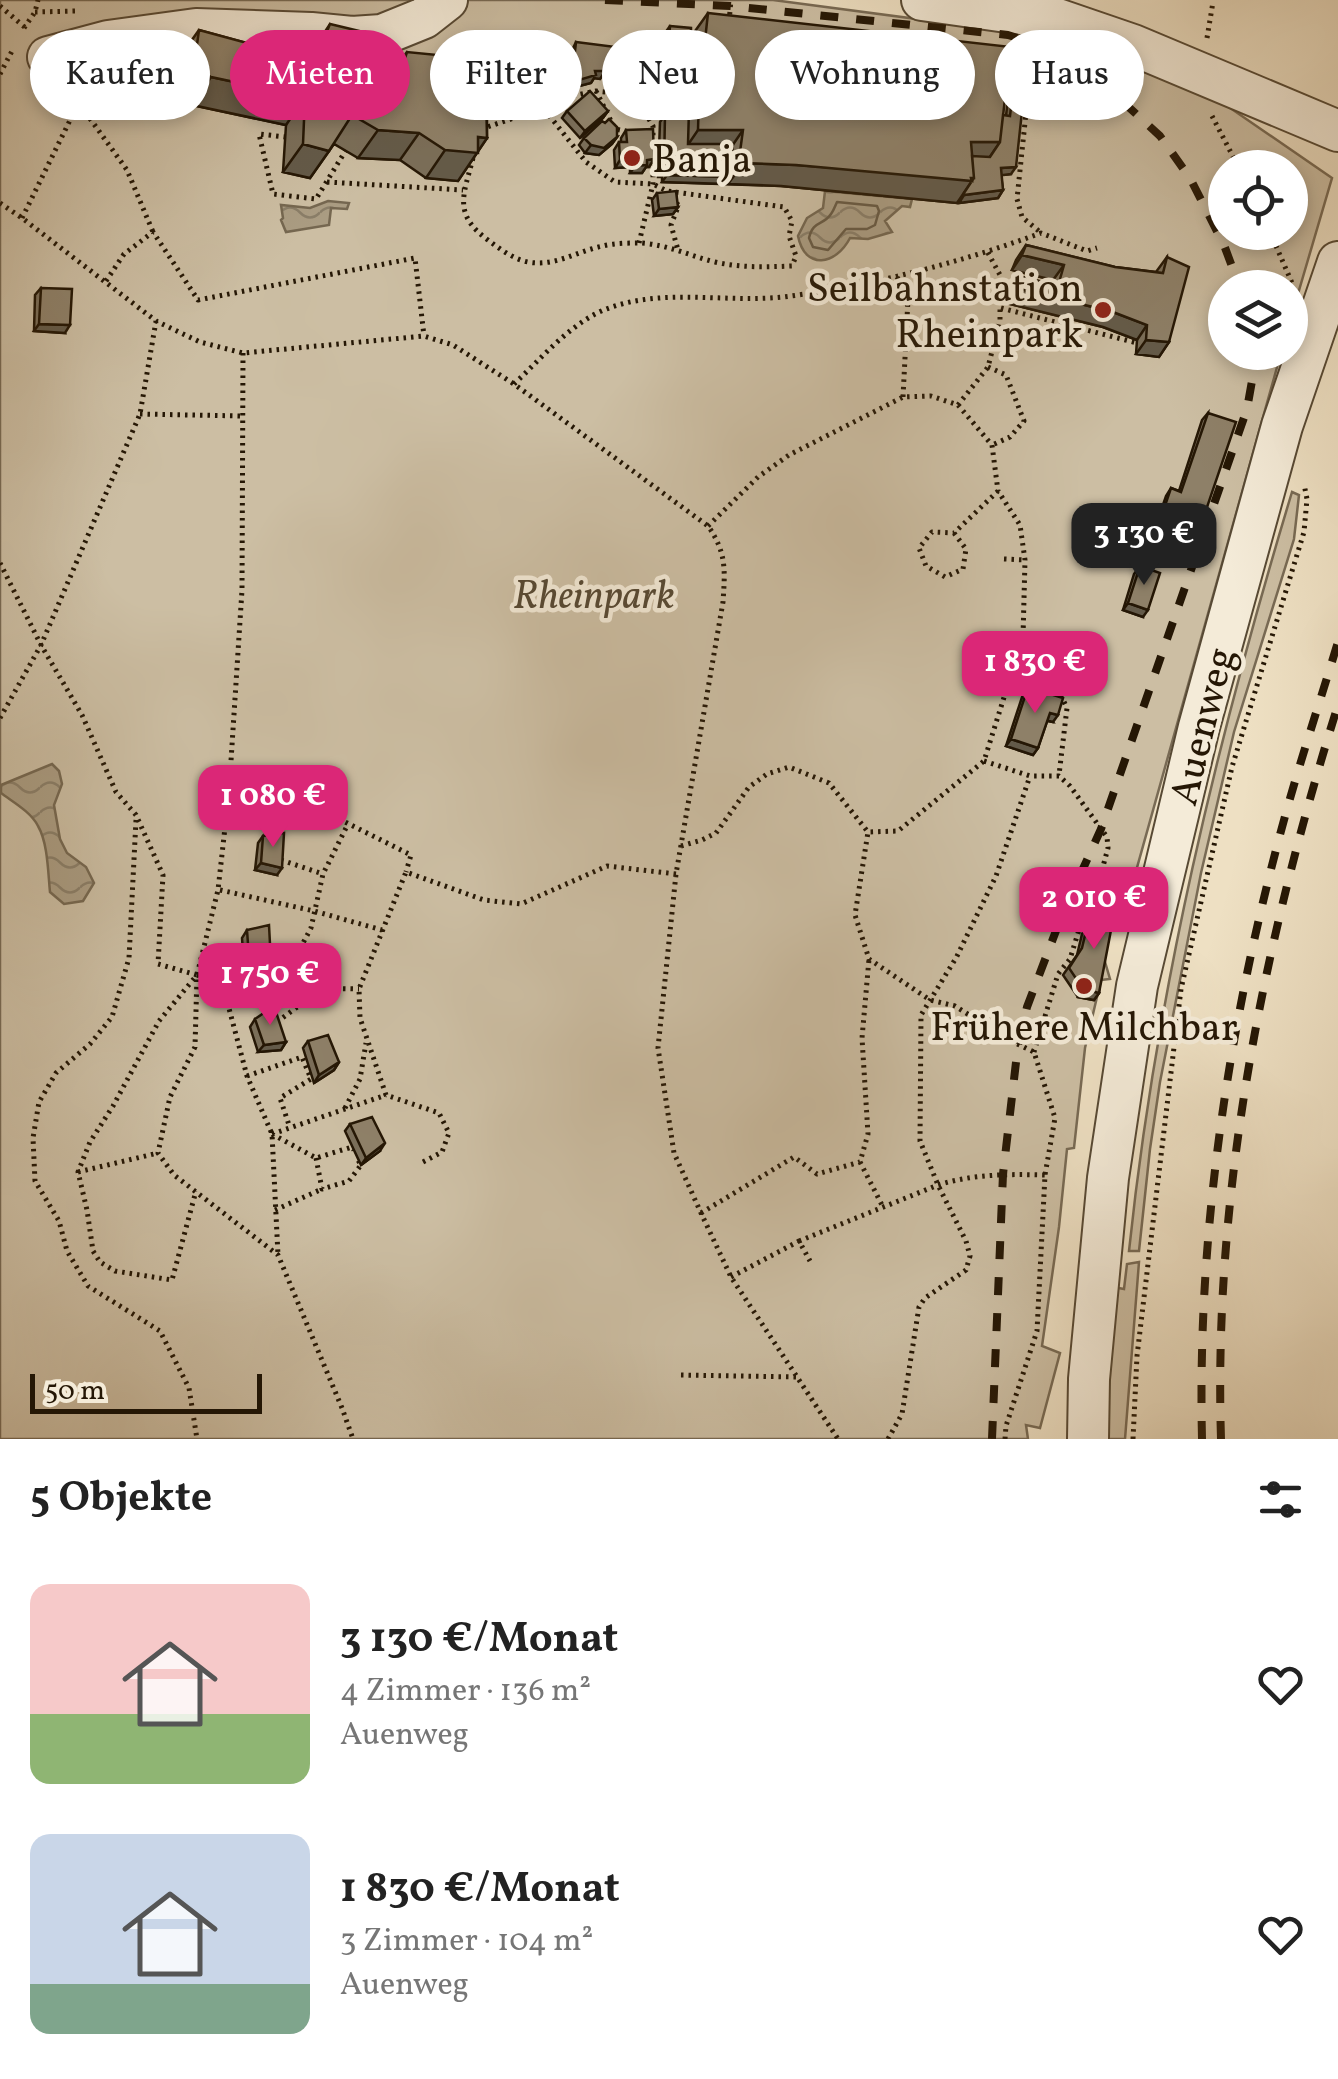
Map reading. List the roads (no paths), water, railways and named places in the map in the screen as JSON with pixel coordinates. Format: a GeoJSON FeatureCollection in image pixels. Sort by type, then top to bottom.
{"type":"FeatureCollection","features":[{"type":"Feature","properties":{"kind":"street"},"geometry":{"type":"LineString","coordinates":[[189,30],[382,36],[424,18],[447,0]]}},
{"type":"Feature","properties":{"kind":"street"},"geometry":{"type":"LineString","coordinates":[[922,0],[1050,10],[1338,131]]}},
{"type":"Feature","properties":{"kind":"street","name":"Auenweg"},"geometry":{"type":"LineString","coordinates":[[1088,1439],[1089,1380],[1108,1178],[1137,986],[1200,727],[1276,444],[1338,262]]}},
{"type":"Feature","properties":{"kind":"water"},"geometry":{"type":"Polygon","coordinates":[[[825,191],[912,199],[910,207],[902,206],[885,221],[892,232],[868,239],[850,238],[837,254],[821,260],[807,255],[798,236],[807,218],[823,208],[825,191]]]}},
{"type":"Feature","properties":{"kind":"water"},"geometry":{"type":"Polygon","coordinates":[[[328,201],[349,203],[347,209],[331,208],[329,225],[286,232],[281,205],[310,208],[328,201]]]}},
{"type":"Feature","properties":{"kind":"water"},"geometry":{"type":"Polygon","coordinates":[[[52,764],[59,771],[62,784],[54,805],[60,839],[67,853],[86,867],[94,883],[83,901],[64,904],[50,892],[46,849],[38,826],[1,793],[1,785],[52,764]]]}},
{"type":"Feature","properties":{"kind":"railway"},"geometry":{"type":"LineString","coordinates":[[605,0],[730,6],[1008,35],[1056,50],[1083,65],[1160,136],[1190,178],[1233,270]]}},
{"type":"Feature","properties":{"kind":"railway"},"geometry":{"type":"LineString","coordinates":[[992,1439],[1003,1174],[1018,1045],[1027,1007],[1101,829],[1247,409],[1251,370]]}},
{"type":"Feature","properties":{"kind":"railway"},"geometry":{"type":"LineString","coordinates":[[1202,1439],[1205,1286],[1231,1056],[1281,831],[1338,642]]}},
{"type":"Feature","properties":{"kind":"railway"},"geometry":{"type":"LineString","coordinates":[[1221,1439],[1226,1252],[1249,1067],[1287,884],[1338,705]]}},
{"type":"Feature","properties":{"kind":"place","name":"Banja"},"geometry":{"type":"Point","coordinates":[632,158]}},
{"type":"Feature","properties":{"kind":"place","name":"Seilbahnstation Rheinpark"},"geometry":{"type":"Point","coordinates":[1103,310]}},
{"type":"Feature","properties":{"kind":"place","name":"Frühere Milchbar"},"geometry":{"type":"Point","coordinates":[1084,986]}},
{"type":"Feature","properties":{"kind":"park label","name":"Rheinpark"},"geometry":{"type":"Point","coordinates":[594,594]}}]}
